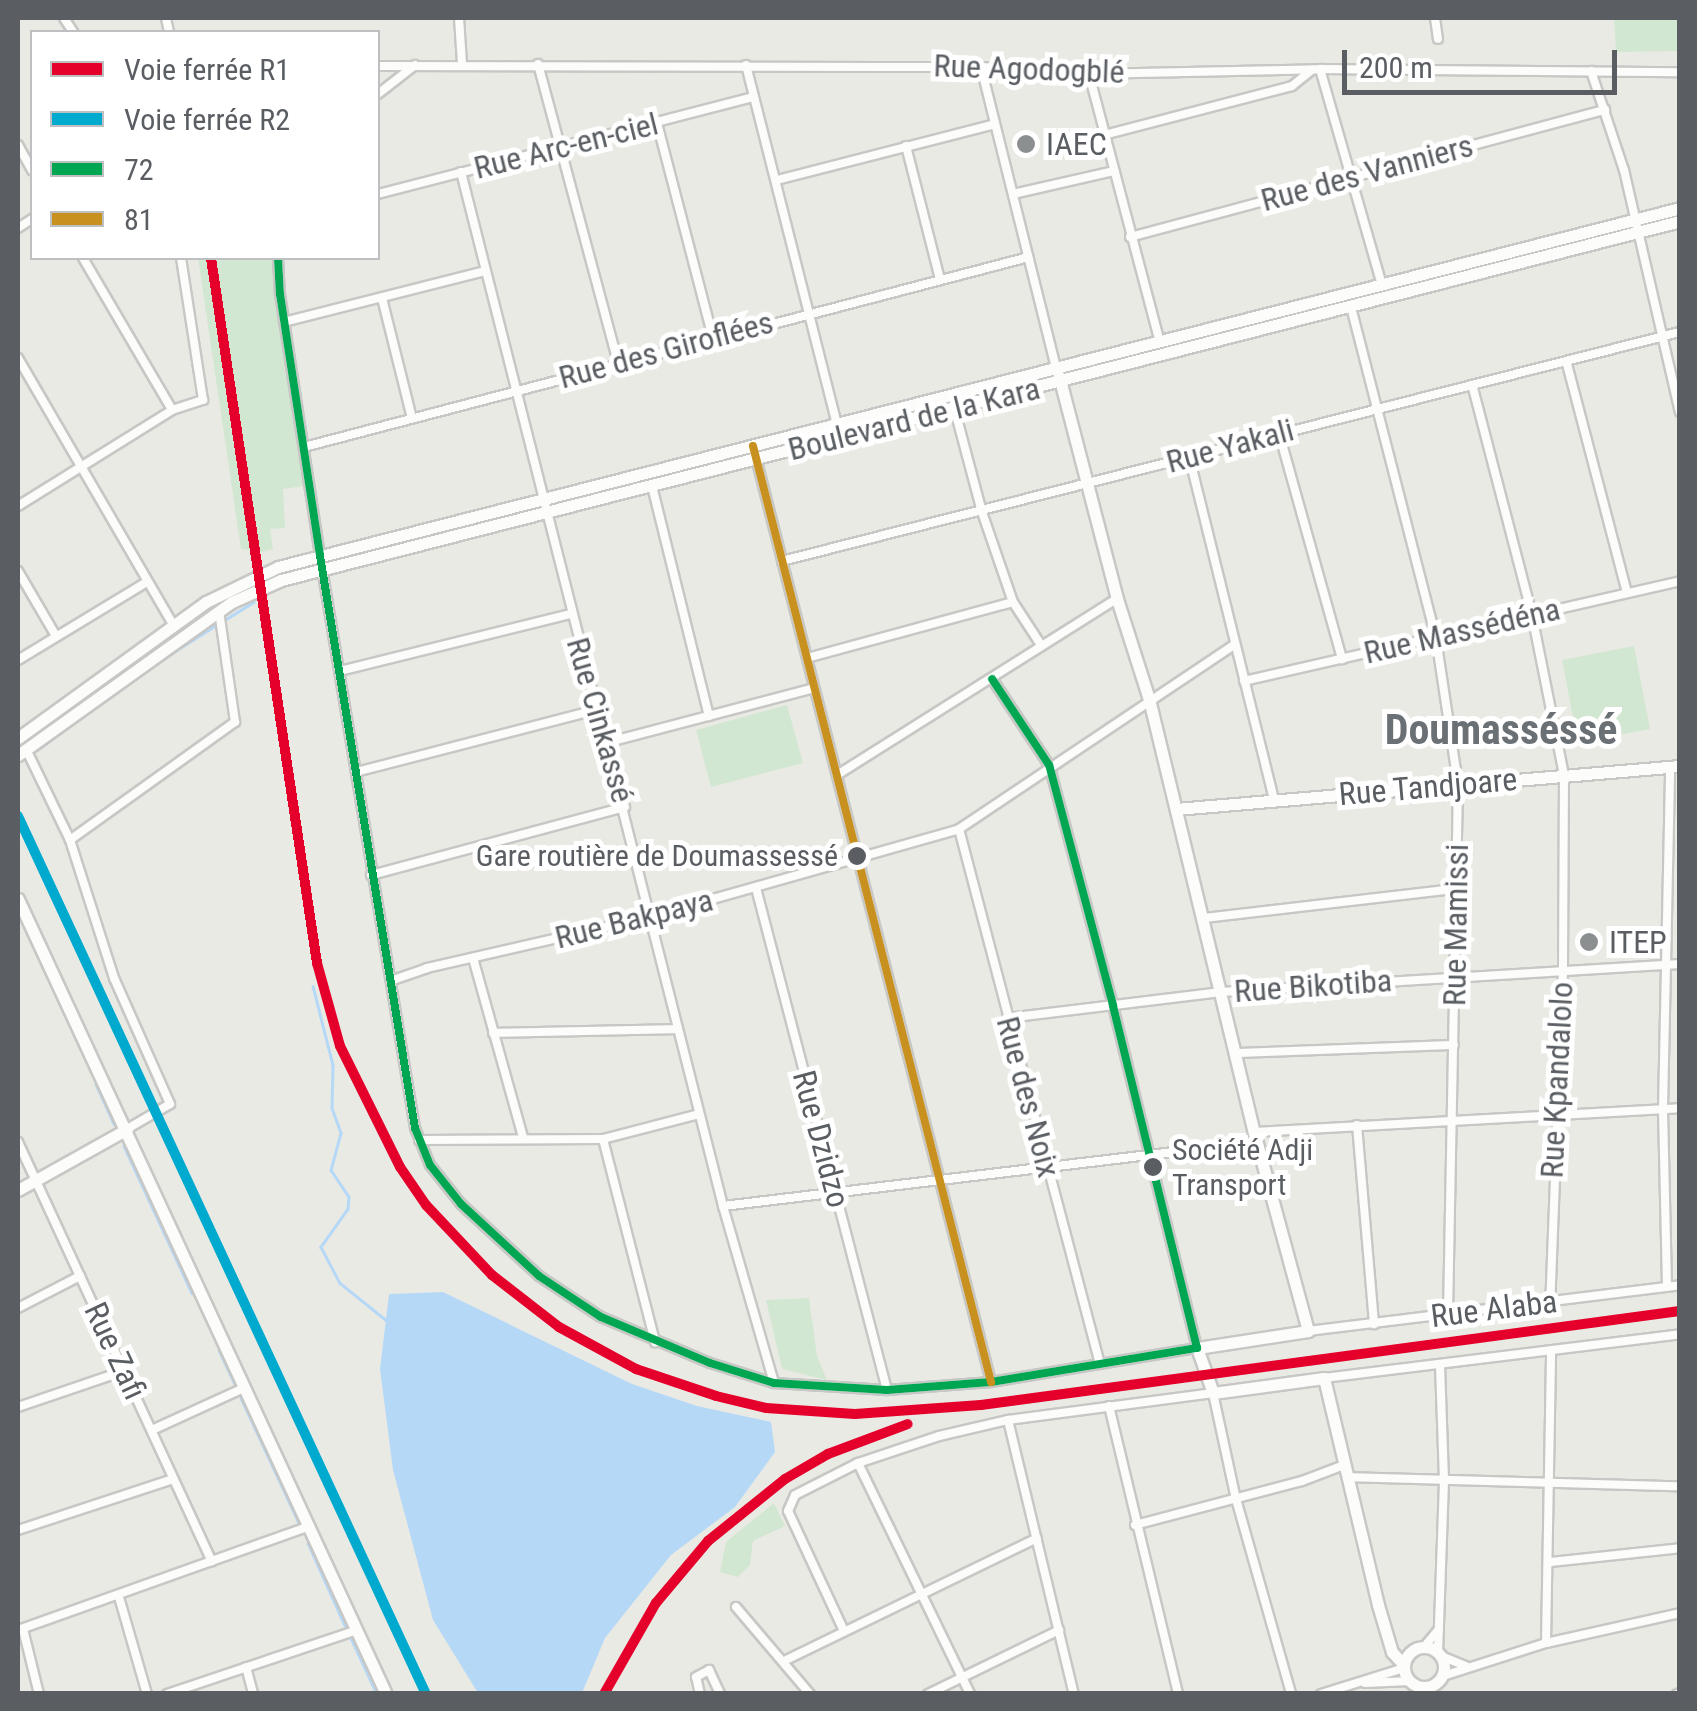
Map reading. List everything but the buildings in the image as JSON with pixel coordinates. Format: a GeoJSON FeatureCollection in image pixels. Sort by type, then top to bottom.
{"type":"FeatureCollection","features":[{"type":"Feature","properties":{"kind":"main road","name":"Boulevard de la Kara"},"geometry":{"type":"LineString","coordinates":[[19,742],[172,623],[246,587],[543,501],[1352,312],[1635,227],[1680,208]]}},
{"type":"Feature","properties":{"kind":"main road","name":"Boulevard de la Kara"},"geometry":{"type":"LineString","coordinates":[[543,501],[652,486],[837,424],[1381,282],[1635,227],[1680,221]]}},
{"type":"Feature","properties":{"kind":"main road"},"geometry":{"type":"LineString","coordinates":[[1056,368],[1117,599],[1149,698],[1256,1136],[1308,1330],[1197,1348],[1213,1393],[1324,1378],[1386,1634],[1392,1652],[1412,1679],[1437,1684],[1440,1655],[1395,1642],[1386,1634]]}},
{"type":"Feature","properties":{"kind":"main road","name":"Boulevard de la Kara"},"geometry":{"type":"LineString","coordinates":[[19,742],[219,612],[246,587]]}},
{"type":"Feature","properties":{"kind":"main road","name":"Rue Tandjoare"},"geometry":{"type":"LineString","coordinates":[[1176,809],[1675,766]]}},
{"type":"Feature","properties":{"kind":"main road"},"geometry":{"type":"LineString","coordinates":[[18,899],[386,1694]]}},
{"type":"Feature","properties":{"kind":"main road"},"geometry":{"type":"LineString","coordinates":[[18,1190],[126,1129]]}},
{"type":"Feature","properties":{"kind":"main road"},"geometry":{"type":"LineString","coordinates":[[1412,1679],[1421,1648]]}},
{"type":"Feature","properties":{"kind":"street"},"geometry":{"type":"LineString","coordinates":[[459,18],[462,63]]}},
{"type":"Feature","properties":{"kind":"street"},"geometry":{"type":"LineString","coordinates":[[1435,18],[1438,39]]}},
{"type":"Feature","properties":{"kind":"street","name":"Rue Agodogblé"},"geometry":{"type":"LineString","coordinates":[[380,66],[462,63],[980,67],[1089,74],[1317,69],[1680,72]]}},
{"type":"Feature","properties":{"kind":"street"},"geometry":{"type":"LineString","coordinates":[[538,64],[618,363]]}},
{"type":"Feature","properties":{"kind":"street"},"geometry":{"type":"LineString","coordinates":[[380,92],[415,65]]}},
{"type":"Feature","properties":{"kind":"street"},"geometry":{"type":"LineString","coordinates":[[746,65],[837,424]]}},
{"type":"Feature","properties":{"kind":"street"},"geometry":{"type":"LineString","coordinates":[[980,67],[1056,368]]}},
{"type":"Feature","properties":{"kind":"street"},"geometry":{"type":"LineString","coordinates":[[1104,135],[1292,86],[1317,69],[1381,282]]}},
{"type":"Feature","properties":{"kind":"street"},"geometry":{"type":"LineString","coordinates":[[1591,71],[1605,110],[1680,412]]}},
{"type":"Feature","properties":{"kind":"street"},"geometry":{"type":"LineString","coordinates":[[1089,74],[1159,338]]}},
{"type":"Feature","properties":{"kind":"street","name":"Rue Arc-en-ciel"},"geometry":{"type":"LineString","coordinates":[[380,193],[754,97]]}},
{"type":"Feature","properties":{"kind":"street","name":"Rue des Vanniers"},"geometry":{"type":"LineString","coordinates":[[1130,237],[1605,110]]}},
{"type":"Feature","properties":{"kind":"street"},"geometry":{"type":"LineString","coordinates":[[657,122],[713,338]]}},
{"type":"Feature","properties":{"kind":"street"},"geometry":{"type":"LineString","coordinates":[[777,180],[995,124]]}},
{"type":"Feature","properties":{"kind":"street"},"geometry":{"type":"LineString","coordinates":[[18,144],[30,166]]}},
{"type":"Feature","properties":{"kind":"street"},"geometry":{"type":"LineString","coordinates":[[906,146],[940,279]]}},
{"type":"Feature","properties":{"kind":"street"},"geometry":{"type":"LineString","coordinates":[[1013,194],[1114,171]]}},
{"type":"Feature","properties":{"kind":"street","name":"Rue Cinkassé"},"geometry":{"type":"LineString","coordinates":[[460,172],[570,614],[625,807],[699,1114],[774,1383]]}},
{"type":"Feature","properties":{"kind":"street","name":"Rue des Giroflées"},"geometry":{"type":"LineString","coordinates":[[304,447],[1029,258]]}},
{"type":"Feature","properties":{"kind":"street"},"geometry":{"type":"LineString","coordinates":[[84,260],[172,410]]}},
{"type":"Feature","properties":{"kind":"street"},"geometry":{"type":"LineString","coordinates":[[18,506],[82,470],[172,410],[203,400],[181,260]]}},
{"type":"Feature","properties":{"kind":"street"},"geometry":{"type":"LineString","coordinates":[[278,260],[321,563],[419,1140],[442,1182],[485,1228],[539,1276],[602,1317],[655,1342],[774,1383],[886,1390],[992,1382],[1197,1348],[1049,765],[992,679]]}},
{"type":"Feature","properties":{"kind":"street"},"geometry":{"type":"LineString","coordinates":[[284,322],[486,271]]}},
{"type":"Feature","properties":{"kind":"street"},"geometry":{"type":"LineString","coordinates":[[382,298],[412,418]]}},
{"type":"Feature","properties":{"kind":"street","name":"Rue Mamissi"},"geometry":{"type":"LineString","coordinates":[[1352,312],[1436,638],[1458,784],[1448,1316]]}},
{"type":"Feature","properties":{"kind":"street","name":"Rue Yakali"},"geometry":{"type":"LineString","coordinates":[[782,561],[1089,485],[1378,407],[1473,388],[1680,332]]}},
{"type":"Feature","properties":{"kind":"street"},"geometry":{"type":"LineString","coordinates":[[18,358],[172,623]]}},
{"type":"Feature","properties":{"kind":"street"},"geometry":{"type":"LineString","coordinates":[[1566,364],[1627,592]]}},
{"type":"Feature","properties":{"kind":"street","name":"Rue Kpandalolo"},"geometry":{"type":"LineString","coordinates":[[1473,388],[1532,616],[1564,776],[1563,970],[1554,1118],[1550,1302]]}},
{"type":"Feature","properties":{"kind":"street"},"geometry":{"type":"LineString","coordinates":[[954,407],[982,512],[1013,602],[1041,646]]}},
{"type":"Feature","properties":{"kind":"street"},"geometry":{"type":"LineString","coordinates":[[1279,433],[1342,659]]}},
{"type":"Feature","properties":{"kind":"street"},"geometry":{"type":"LineString","coordinates":[[755,452],[992,1382]]}},
{"type":"Feature","properties":{"kind":"street"},"geometry":{"type":"LineString","coordinates":[[1189,456],[1274,800]]}},
{"type":"Feature","properties":{"kind":"street"},"geometry":{"type":"LineString","coordinates":[[652,486],[709,716]]}},
{"type":"Feature","properties":{"kind":"street"},"geometry":{"type":"LineString","coordinates":[[18,570],[56,636]]}},
{"type":"Feature","properties":{"kind":"street","name":"Rue Massédéna"},"geometry":{"type":"LineString","coordinates":[[1244,681],[1680,581]]}},
{"type":"Feature","properties":{"kind":"street"},"geometry":{"type":"LineString","coordinates":[[18,660],[147,582]]}},
{"type":"Feature","properties":{"kind":"street"},"geometry":{"type":"LineString","coordinates":[[837,775],[1117,599]]}},
{"type":"Feature","properties":{"kind":"street"},"geometry":{"type":"LineString","coordinates":[[807,658],[1013,602]]}},
{"type":"Feature","properties":{"kind":"street"},"geometry":{"type":"LineString","coordinates":[[70,840],[235,722],[219,612]]}},
{"type":"Feature","properties":{"kind":"street"},"geometry":{"type":"LineString","coordinates":[[340,672],[570,614]]}},
{"type":"Feature","properties":{"kind":"street","name":"Rue Bakpaya"},"geometry":{"type":"LineString","coordinates":[[393,980],[650,917],[959,829],[1234,644]]}},
{"type":"Feature","properties":{"kind":"street"},"geometry":{"type":"LineString","coordinates":[[605,743],[814,688]]}},
{"type":"Feature","properties":{"kind":"street"},"geometry":{"type":"LineString","coordinates":[[356,772],[595,710]]}},
{"type":"Feature","properties":{"kind":"street"},"geometry":{"type":"LineString","coordinates":[[19,742],[70,840],[114,978],[170,1106],[126,1129]]}},
{"type":"Feature","properties":{"kind":"street"},"geometry":{"type":"LineString","coordinates":[[1667,1286],[1662,1108],[1675,766]]}},
{"type":"Feature","properties":{"kind":"street"},"geometry":{"type":"LineString","coordinates":[[372,875],[625,807]]}},
{"type":"Feature","properties":{"kind":"street","name":"Rue des Noix"},"geometry":{"type":"LineString","coordinates":[[959,829],[1100,1364]]}},
{"type":"Feature","properties":{"kind":"street","name":"Rue Dzidzo"},"geometry":{"type":"LineString","coordinates":[[756,888],[886,1390]]}},
{"type":"Feature","properties":{"kind":"street"},"geometry":{"type":"LineString","coordinates":[[1204,918],[1456,889]]}},
{"type":"Feature","properties":{"kind":"street"},"geometry":{"type":"LineString","coordinates":[[473,958],[523,1137]]}},
{"type":"Feature","properties":{"kind":"street","name":"Rue Bikotiba"},"geometry":{"type":"LineString","coordinates":[[1007,1018],[1221,992],[1680,964]]}},
{"type":"Feature","properties":{"kind":"street"},"geometry":{"type":"LineString","coordinates":[[493,1033],[678,1029]]}},
{"type":"Feature","properties":{"kind":"street"},"geometry":{"type":"LineString","coordinates":[[1236,1053],[1454,1045]]}},
{"type":"Feature","properties":{"kind":"street"},"geometry":{"type":"LineString","coordinates":[[723,1206],[1358,1125],[1554,1118],[1680,1108]]}},
{"type":"Feature","properties":{"kind":"street"},"geometry":{"type":"LineString","coordinates":[[419,1140],[603,1139],[699,1114]]}},
{"type":"Feature","properties":{"kind":"street"},"geometry":{"type":"LineString","coordinates":[[1358,1125],[1374,1324]]}},
{"type":"Feature","properties":{"kind":"street"},"geometry":{"type":"LineString","coordinates":[[603,1139],[655,1342]]}},
{"type":"Feature","properties":{"kind":"street","name":"Rue Zafi"},"geometry":{"type":"LineString","coordinates":[[18,1142],[212,1560]]}},
{"type":"Feature","properties":{"kind":"street"},"geometry":{"type":"LineString","coordinates":[[18,1308],[80,1276]]}},
{"type":"Feature","properties":{"kind":"street","name":"Rue Alaba"},"geometry":{"type":"LineString","coordinates":[[1308,1330],[1680,1285]]}},
{"type":"Feature","properties":{"kind":"street"},"geometry":{"type":"LineString","coordinates":[[1324,1378],[1679,1334],[1680,1348]]}},
{"type":"Feature","properties":{"kind":"street"},"geometry":{"type":"LineString","coordinates":[[1546,1643],[1550,1353]]}},
{"type":"Feature","properties":{"kind":"street"},"geometry":{"type":"LineString","coordinates":[[1440,1364],[1444,1480],[1440,1655],[1466,1666]]}},
{"type":"Feature","properties":{"kind":"street"},"geometry":{"type":"LineString","coordinates":[[18,1407],[124,1371]]}},
{"type":"Feature","properties":{"kind":"street"},"geometry":{"type":"LineString","coordinates":[[152,1430],[246,1388]]}},
{"type":"Feature","properties":{"kind":"street"},"geometry":{"type":"LineString","coordinates":[[844,1631],[788,1511],[794,1495],[858,1463],[920,1441],[1008,1420],[1213,1393],[1236,1499],[1292,1694]]}},
{"type":"Feature","properties":{"kind":"street"},"geometry":{"type":"LineString","coordinates":[[1109,1406],[1178,1694]]}},
{"type":"Feature","properties":{"kind":"street"},"geometry":{"type":"LineString","coordinates":[[1008,1420],[1074,1694]]}},
{"type":"Feature","properties":{"kind":"street"},"geometry":{"type":"LineString","coordinates":[[858,1463],[970,1694]]}},
{"type":"Feature","properties":{"kind":"street"},"geometry":{"type":"LineString","coordinates":[[1135,1525],[1346,1471],[1444,1480],[1680,1486]]}},
{"type":"Feature","properties":{"kind":"street"},"geometry":{"type":"LineString","coordinates":[[18,1530],[173,1479]]}},
{"type":"Feature","properties":{"kind":"street"},"geometry":{"type":"LineString","coordinates":[[39,1694],[20,1629],[310,1526]]}},
{"type":"Feature","properties":{"kind":"street"},"geometry":{"type":"LineString","coordinates":[[784,1660],[1037,1538]]}},
{"type":"Feature","properties":{"kind":"street"},"geometry":{"type":"LineString","coordinates":[[1550,1562],[1680,1548]]}},
{"type":"Feature","properties":{"kind":"street"},"geometry":{"type":"LineString","coordinates":[[118,1597],[147,1694]]}},
{"type":"Feature","properties":{"kind":"street"},"geometry":{"type":"LineString","coordinates":[[736,1607],[810,1694]]}},
{"type":"Feature","properties":{"kind":"street"},"geometry":{"type":"LineString","coordinates":[[1437,1684],[1466,1666],[1546,1643],[1680,1614]]}},
{"type":"Feature","properties":{"kind":"street"},"geometry":{"type":"LineString","coordinates":[[1421,1648],[1440,1625]]}},
{"type":"Feature","properties":{"kind":"street"},"geometry":{"type":"LineString","coordinates":[[167,1694],[357,1630]]}},
{"type":"Feature","properties":{"kind":"street"},"geometry":{"type":"LineString","coordinates":[[928,1694],[1059,1630]]}},
{"type":"Feature","properties":{"kind":"street"},"geometry":{"type":"LineString","coordinates":[[246,1667],[254,1694]]}},
{"type":"Feature","properties":{"kind":"street"},"geometry":{"type":"LineString","coordinates":[[700,1694],[696,1677],[709,1670],[720,1694]]}},
{"type":"Feature","properties":{"kind":"street"},"geometry":{"type":"LineString","coordinates":[[1321,1694],[1361,1684],[1412,1679]]}},
{"type":"Feature","properties":{"kind":"green space"},"geometry":{"type":"Polygon","coordinates":[[[1614,18],[1679,18],[1679,51],[1616,52],[1614,18]]]}},
{"type":"Feature","properties":{"kind":"green space"},"geometry":{"type":"Polygon","coordinates":[[[198,260],[273,260],[304,486],[283,489],[285,528],[270,529],[273,549],[241,549],[198,260]]]}},
{"type":"Feature","properties":{"kind":"green space"},"geometry":{"type":"Polygon","coordinates":[[[1634,646],[1650,729],[1578,743],[1562,660],[1634,646]]]}},
{"type":"Feature","properties":{"kind":"green space"},"geometry":{"type":"Polygon","coordinates":[[[787,705],[803,763],[711,787],[696,730],[787,705]]]}},
{"type":"Feature","properties":{"kind":"green space"},"geometry":{"type":"Polygon","coordinates":[[[809,1298],[817,1356],[827,1380],[782,1369],[766,1300],[809,1298]]]}},
{"type":"Feature","properties":{"kind":"green space"},"geometry":{"type":"Polygon","coordinates":[[[774,1503],[785,1526],[753,1541],[750,1565],[738,1577],[720,1572],[726,1542],[774,1503]]]}},
{"type":"Feature","properties":{"kind":"water"},"geometry":{"type":"Polygon","coordinates":[[[443,1292],[632,1384],[697,1406],[771,1422],[775,1452],[735,1507],[671,1555],[605,1638],[582,1693],[478,1693],[433,1620],[393,1470],[380,1369],[389,1294],[443,1292]]]}},
{"type":"Feature","properties":{"kind":"waterway"},"geometry":{"type":"LineString","coordinates":[[223,621],[253,602]]}},
{"type":"Feature","properties":{"kind":"waterway"},"geometry":{"type":"LineString","coordinates":[[155,664],[216,625]]}},
{"type":"Feature","properties":{"kind":"waterway"},"geometry":{"type":"LineString","coordinates":[[37,750],[104,700]]}},
{"type":"Feature","properties":{"kind":"waterway"},"geometry":{"type":"LineString","coordinates":[[313,986],[333,1065],[332,1108],[341,1133],[331,1170],[349,1197],[348,1209],[321,1247],[340,1283],[386,1320]]}},
{"type":"Feature","properties":{"kind":"waterway"},"geometry":{"type":"LineString","coordinates":[[96,1084],[114,1124]]}},
{"type":"Feature","properties":{"kind":"waterway"},"geometry":{"type":"LineString","coordinates":[[124,1146],[192,1293]]}},
{"type":"Feature","properties":{"kind":"waterway"},"geometry":{"type":"LineString","coordinates":[[219,1350],[236,1386]]}},
{"type":"Feature","properties":{"kind":"waterway"},"geometry":{"type":"LineString","coordinates":[[241,1398],[300,1525]]}},
{"type":"Feature","properties":{"kind":"waterway"},"geometry":{"type":"LineString","coordinates":[[308,1543],[346,1628]]}},
{"type":"Feature","properties":{"kind":"waterway"},"geometry":{"type":"LineString","coordinates":[[351,1638],[377,1694]]}},
{"type":"Feature","properties":{"kind":"railway"},"geometry":{"type":"LineString","coordinates":[[18,816],[426,1694]]}},
{"type":"Feature","properties":{"kind":"railway"},"geometry":{"type":"LineString","coordinates":[[981,1405],[1680,1311]]}},
{"type":"Feature","properties":{"kind":"rail line","name":"R1"},"geometry":{"type":"LineString","coordinates":[[211,260],[317,963],[340,1046],[400,1167],[426,1205],[492,1275],[559,1327],[636,1369],[716,1396],[766,1408],[855,1414],[981,1405],[1680,1311]]}},
{"type":"Feature","properties":{"kind":"rail line","name":"R2"},"geometry":{"type":"LineString","coordinates":[[18,816],[426,1694]]}},
{"type":"Feature","properties":{"kind":"rail line","name":"R1"},"geometry":{"type":"LineString","coordinates":[[604,1694],[656,1603],[708,1541],[785,1479],[828,1454],[908,1424]]}},
{"type":"Feature","properties":{"kind":"transit line","name":"72"},"geometry":{"type":"LineString","coordinates":[[278,260],[320,556],[415,1128],[430,1165],[461,1204],[539,1276],[601,1317],[710,1363],[774,1383],[887,1390],[991,1382],[1197,1348],[1049,765],[992,679]]}},
{"type":"Feature","properties":{"kind":"transit line","name":"81"},"geometry":{"type":"LineString","coordinates":[[753,446],[991,1382]]}},
{"type":"Feature","properties":{"kind":"place","name":"IAEC"},"geometry":{"type":"Point","coordinates":[1026,144]}},
{"type":"Feature","properties":{"kind":"place","name":"Gare routière de Doumassessé"},"geometry":{"type":"Point","coordinates":[857,856]}},
{"type":"Feature","properties":{"kind":"place","name":"ITEP"},"geometry":{"type":"Point","coordinates":[1589,942]}},
{"type":"Feature","properties":{"kind":"place","name":"Société Adji Transport"},"geometry":{"type":"Point","coordinates":[1153,1167]}},
{"type":"Feature","properties":{"kind":"district","name":"Doumasséssé"},"geometry":{"type":"Point","coordinates":[1501,730]}}]}
